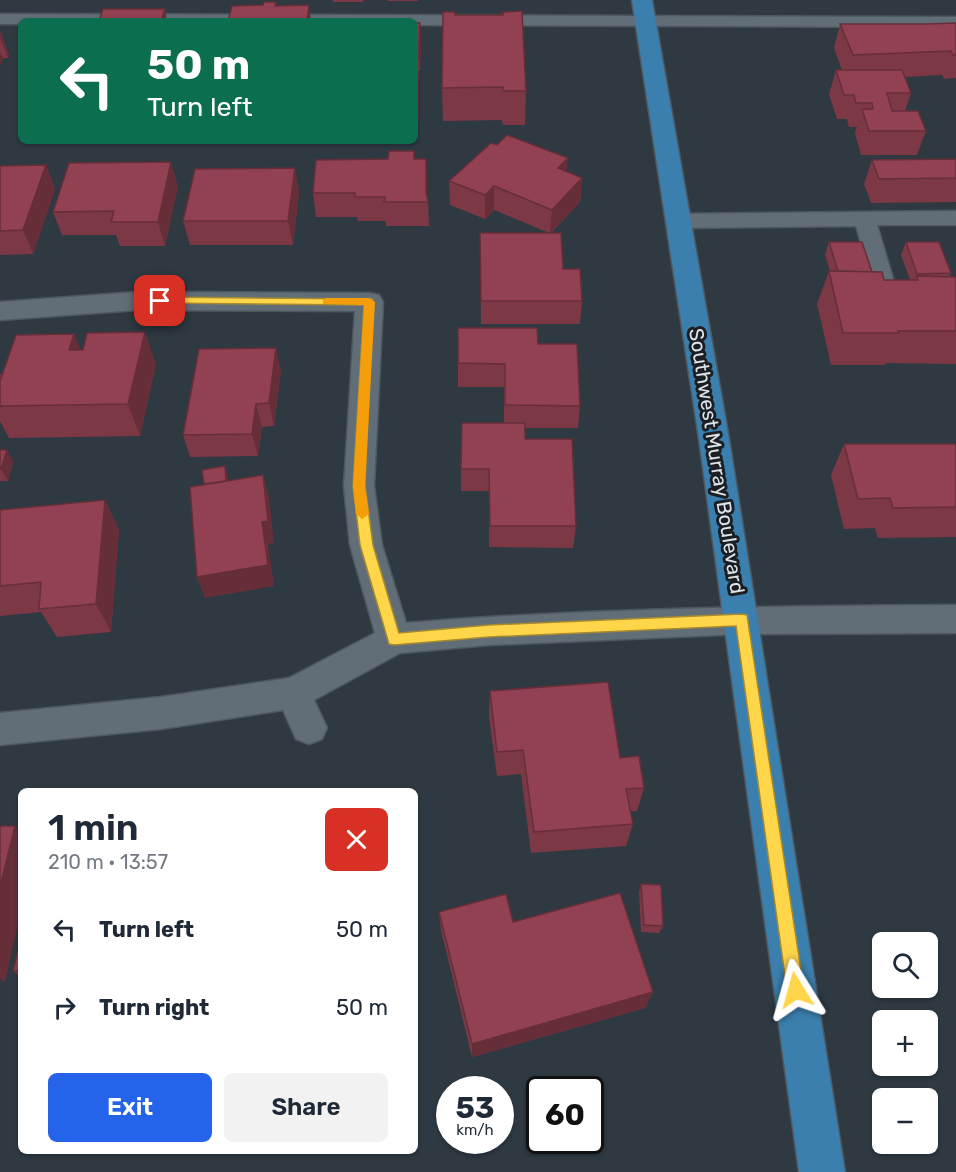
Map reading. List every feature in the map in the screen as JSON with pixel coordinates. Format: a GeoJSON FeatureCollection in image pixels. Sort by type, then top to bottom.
{"type":"FeatureCollection","features":[{"type":"Feature","properties":{"kind":"main road","name":"Southwest Murray Boulevard"},"geometry":{"type":"LineString","coordinates":[[644,11],[742,620],[822,1172]]}},
{"type":"Feature","properties":{"kind":"street"},"geometry":{"type":"LineString","coordinates":[[0,311],[136,301],[369,302],[359,486],[366,545],[394,639]]}},
{"type":"Feature","properties":{"kind":"street"},"geometry":{"type":"LineString","coordinates":[[0,729],[161,713],[293,693],[346,667],[394,639],[489,631],[742,620],[956,619]]}},
{"type":"Feature","properties":{"kind":"street"},"geometry":{"type":"LineString","coordinates":[[293,693],[309,728]]}},
{"type":"Feature","properties":{"kind":"lane"},"geometry":{"type":"LineString","coordinates":[[374,18],[376,0]]}},
{"type":"Feature","properties":{"kind":"lane"},"geometry":{"type":"LineString","coordinates":[[418,19],[644,11],[956,22]]}},
{"type":"Feature","properties":{"kind":"lane"},"geometry":{"type":"LineString","coordinates":[[0,20],[18,20]]}},
{"type":"Feature","properties":{"kind":"lane"},"geometry":{"type":"LineString","coordinates":[[679,221],[956,218]]}},
{"type":"Feature","properties":{"kind":"lane"},"geometry":{"type":"LineString","coordinates":[[865,219],[886,295]]}},
{"type":"Feature","properties":{"kind":"building"},"geometry":{"type":"Polygon","coordinates":[[[264,2],[276,2],[275,6],[309,5],[307,18],[229,18],[232,6],[263,5],[264,2]]]}},
{"type":"Feature","properties":{"kind":"building"},"geometry":{"type":"Polygon","coordinates":[[[103,9],[165,9],[162,18],[100,18],[103,9]]]}},
{"type":"Feature","properties":{"kind":"building"},"geometry":{"type":"Polygon","coordinates":[[[522,11],[526,91],[503,91],[503,87],[442,88],[443,12],[455,12],[455,15],[503,15],[503,12],[522,11]]]}},
{"type":"Feature","properties":{"kind":"building"},"geometry":{"type":"Polygon","coordinates":[[[418,23],[420,23],[419,58],[418,23]]]}},
{"type":"Feature","properties":{"kind":"building"},"geometry":{"type":"Polygon","coordinates":[[[956,23],[956,55],[953,55],[951,51],[853,55],[840,24],[928,24],[956,23]]]}},
{"type":"Feature","properties":{"kind":"building"},"geometry":{"type":"Polygon","coordinates":[[[836,70],[902,70],[911,93],[887,93],[892,111],[918,111],[926,131],[869,131],[862,109],[873,109],[872,103],[856,103],[854,95],[844,95],[836,70]]]}},
{"type":"Feature","properties":{"kind":"building"},"geometry":{"type":"Polygon","coordinates":[[[507,135],[568,158],[558,168],[582,178],[552,210],[494,186],[485,195],[449,181],[491,143],[497,145],[507,135]]]}},
{"type":"Feature","properties":{"kind":"building"},"geometry":{"type":"Polygon","coordinates":[[[389,151],[414,151],[414,159],[426,159],[428,202],[384,202],[385,197],[355,197],[355,193],[313,193],[316,160],[388,159],[389,151]]]}},
{"type":"Feature","properties":{"kind":"building"},"geometry":{"type":"Polygon","coordinates":[[[956,159],[956,178],[879,179],[872,160],[956,159]]]}},
{"type":"Feature","properties":{"kind":"building"},"geometry":{"type":"Polygon","coordinates":[[[171,162],[158,222],[111,222],[114,211],[53,212],[69,163],[171,162]]]}},
{"type":"Feature","properties":{"kind":"building"},"geometry":{"type":"Polygon","coordinates":[[[46,165],[23,230],[0,231],[0,166],[46,165]]]}},
{"type":"Feature","properties":{"kind":"building"},"geometry":{"type":"Polygon","coordinates":[[[295,168],[288,221],[183,221],[195,169],[295,168]]]}},
{"type":"Feature","properties":{"kind":"building"},"geometry":{"type":"Polygon","coordinates":[[[480,233],[561,233],[563,269],[580,269],[582,301],[481,301],[480,233]]]}},
{"type":"Feature","properties":{"kind":"building"},"geometry":{"type":"Polygon","coordinates":[[[829,242],[862,242],[872,272],[838,271],[829,242]]]}},
{"type":"Feature","properties":{"kind":"building"},"geometry":{"type":"Polygon","coordinates":[[[906,242],[939,242],[951,273],[917,274],[906,242]]]}},
{"type":"Feature","properties":{"kind":"building"},"geometry":{"type":"Polygon","coordinates":[[[829,271],[882,272],[884,280],[918,280],[917,276],[956,277],[956,331],[843,333],[829,271]]]}},
{"type":"Feature","properties":{"kind":"building"},"geometry":{"type":"Polygon","coordinates":[[[458,328],[537,328],[538,344],[577,344],[580,406],[505,405],[505,364],[458,363],[458,328]]]}},
{"type":"Feature","properties":{"kind":"building"},"geometry":{"type":"Polygon","coordinates":[[[145,332],[128,404],[0,406],[0,381],[16,335],[74,334],[69,350],[83,350],[87,333],[145,332]]]}},
{"type":"Feature","properties":{"kind":"building"},"geometry":{"type":"Polygon","coordinates":[[[276,348],[269,403],[256,404],[252,434],[183,435],[199,349],[276,348]]]}},
{"type":"Feature","properties":{"kind":"building"},"geometry":{"type":"Polygon","coordinates":[[[462,423],[525,423],[525,439],[572,439],[576,526],[490,526],[489,469],[461,469],[462,423]]]}},
{"type":"Feature","properties":{"kind":"building"},"geometry":{"type":"Polygon","coordinates":[[[844,444],[956,444],[956,507],[893,508],[890,498],[858,499],[844,444]]]}},
{"type":"Feature","properties":{"kind":"building"},"geometry":{"type":"Polygon","coordinates":[[[0,450],[7,450],[1,469],[0,469],[0,450]]]}},
{"type":"Feature","properties":{"kind":"building"},"geometry":{"type":"Polygon","coordinates":[[[225,466],[226,481],[204,484],[202,470],[225,466]]]}},
{"type":"Feature","properties":{"kind":"building"},"geometry":{"type":"Polygon","coordinates":[[[263,475],[268,521],[262,522],[268,565],[197,577],[190,487],[263,475]]]}},
{"type":"Feature","properties":{"kind":"building"},"geometry":{"type":"Polygon","coordinates":[[[105,500],[96,604],[39,609],[41,582],[0,586],[0,510],[105,500]]]}},
{"type":"Feature","properties":{"kind":"building"},"geometry":{"type":"Polygon","coordinates":[[[608,682],[620,758],[639,756],[644,788],[626,789],[633,824],[534,832],[523,750],[497,752],[490,691],[608,682]]]}},
{"type":"Feature","properties":{"kind":"building"},"geometry":{"type":"Polygon","coordinates":[[[0,826],[15,826],[0,887],[0,826]]]}},
{"type":"Feature","properties":{"kind":"building"},"geometry":{"type":"Polygon","coordinates":[[[641,884],[661,885],[663,926],[644,925],[641,884]]]}},
{"type":"Feature","properties":{"kind":"building"},"geometry":{"type":"Polygon","coordinates":[[[620,893],[653,992],[472,1044],[439,912],[506,894],[513,922],[620,893]]]}},
{"type":"Feature","properties":{"kind":"building"},"geometry":{"type":"Polygon","coordinates":[[[18,950],[18,971],[13,971],[18,950]]]}},
{"type":"Feature","properties":{"kind":"slow traffic"},"geometry":{"type":"LineString","coordinates":[[327,301],[369,302],[359,486],[362,514]]}},
{"type":"Feature","properties":{"kind":"route"},"geometry":{"type":"LineString","coordinates":[[160,301],[369,302],[359,486],[366,545],[394,639],[489,631],[742,620],[796,990]]}}]}
